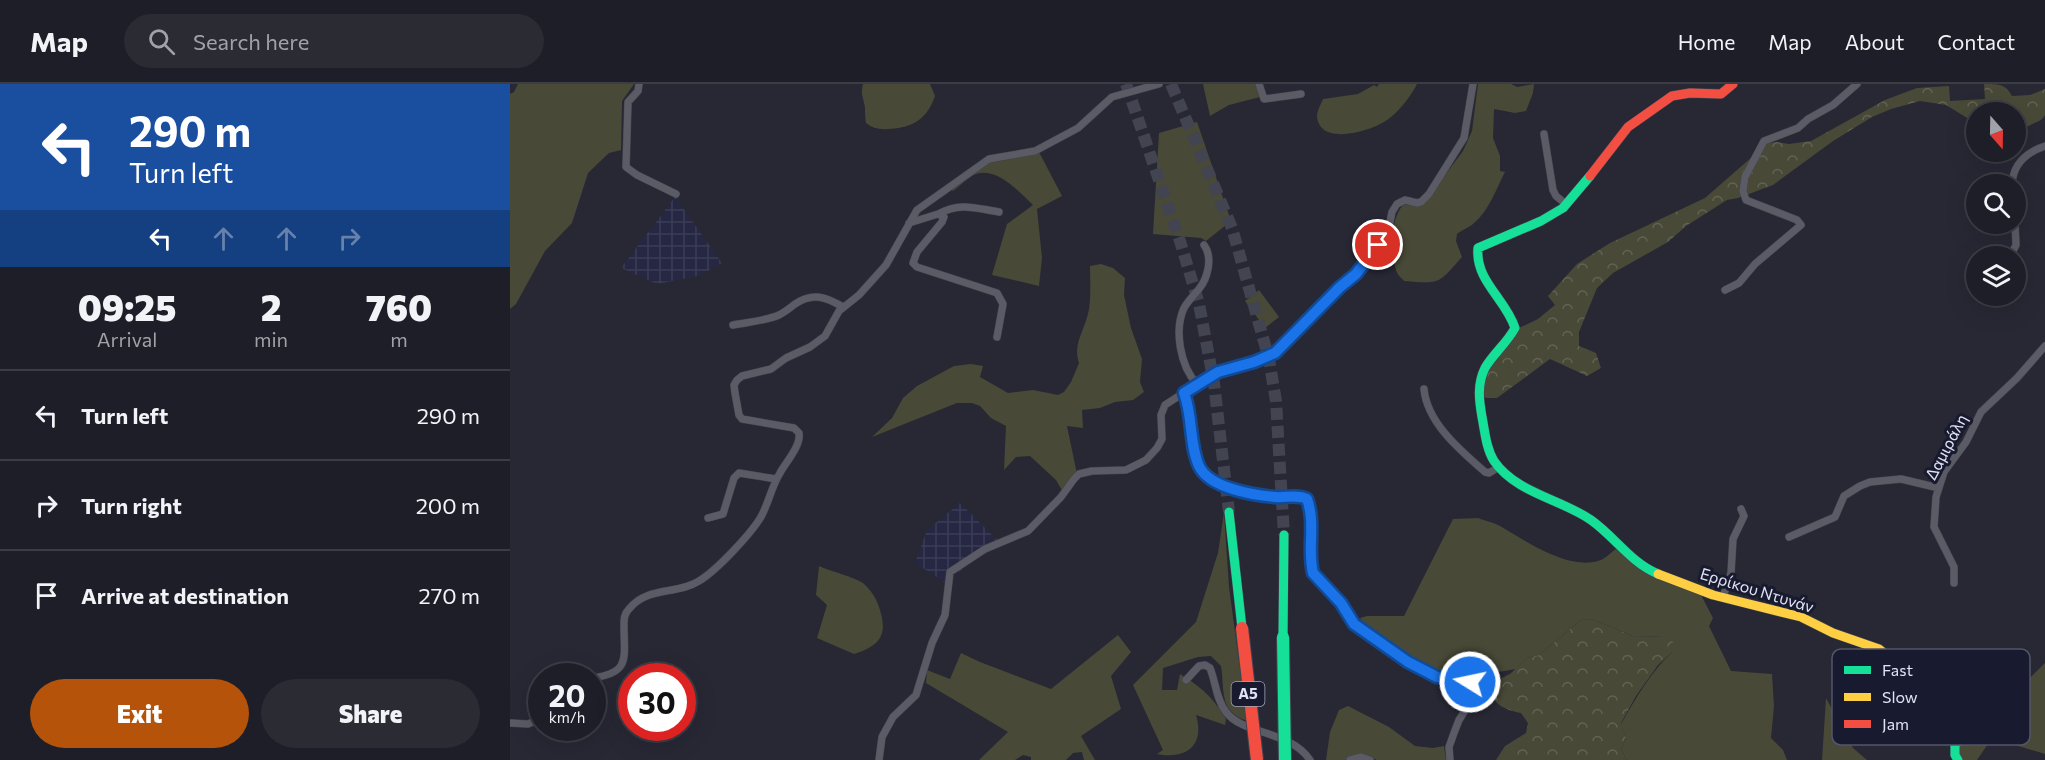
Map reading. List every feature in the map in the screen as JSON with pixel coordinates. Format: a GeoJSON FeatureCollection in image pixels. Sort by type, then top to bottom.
{"type":"FeatureCollection","features":[{"type":"Feature","properties":{"kind":"main road","name":"Ερρίκου Ντυνάν"},"geometry":{"type":"LineString","coordinates":[[1733,84],[1721,94],[1675,94],[1637,120],[1567,205],[1541,221],[1486,243],[1477,251],[1482,273],[1512,317],[1515,328],[1484,370],[1479,386],[1486,442],[1492,458],[1499,467],[1530,490],[1587,517],[1644,568],[1701,591],[1802,617],[1833,633],[1879,649]]}},
{"type":"Feature","properties":{"kind":"main road","name":"Α5"},"geometry":{"type":"LineString","coordinates":[[1229,512],[1257,760]]}},
{"type":"Feature","properties":{"kind":"main road","name":"Α5"},"geometry":{"type":"LineString","coordinates":[[1284,535],[1283,637],[1286,760]]}},
{"type":"Feature","properties":{"kind":"main road","name":"Ερρίκου Ντυνάν"},"geometry":{"type":"LineString","coordinates":[[1955,745],[1955,755],[1958,760]]}},
{"type":"Feature","properties":{"kind":"street"},"geometry":{"type":"LineString","coordinates":[[639,84],[638,91],[628,102],[626,167],[637,175],[676,194]]}},
{"type":"Feature","properties":{"kind":"street"},"geometry":{"type":"LineString","coordinates":[[606,676],[614,673],[623,663],[624,621],[628,609],[648,594],[694,584],[714,570],[761,517],[776,479],[798,442],[799,433],[791,428],[743,420],[738,412],[734,385],[740,377],[768,370],[814,344],[826,334],[835,316],[859,295],[886,265],[917,210],[989,159],[1035,151],[1078,128],[1112,97],[1159,84]]}},
{"type":"Feature","properties":{"kind":"street"},"geometry":{"type":"LineString","coordinates":[[1258,84],[1264,99],[1301,94]]}},
{"type":"Feature","properties":{"kind":"street"},"geometry":{"type":"LineString","coordinates":[[879,760],[882,737],[893,717],[916,695],[932,643],[945,615],[950,572],[985,549],[1028,531],[1080,474],[1092,471],[1123,471],[1141,463],[1161,441],[1161,415],[1165,405],[1218,372],[1254,362],[1275,353],[1340,287],[1356,274],[1388,231],[1392,212],[1397,204],[1405,200],[1417,203],[1425,198],[1462,144],[1466,133],[1473,84]]}},
{"type":"Feature","properties":{"kind":"street"},"geometry":{"type":"LineString","coordinates":[[1725,290],[1739,283],[1755,264],[1801,225],[1797,220],[1753,204],[1745,198],[1744,181],[1760,146],[1766,141],[1798,128],[1808,119],[1833,105],[1857,84]]}},
{"type":"Feature","properties":{"kind":"street"},"geometry":{"type":"LineString","coordinates":[[1544,134],[1553,190],[1556,196],[1567,205]]}},
{"type":"Feature","properties":{"kind":"street"},"geometry":{"type":"LineString","coordinates":[[2013,174],[2028,153],[2045,146]]}},
{"type":"Feature","properties":{"kind":"street"},"geometry":{"type":"LineString","coordinates":[[909,224],[952,207],[968,206],[999,212]]}},
{"type":"Feature","properties":{"kind":"street"},"geometry":{"type":"LineString","coordinates":[[938,214],[944,217],[942,222],[916,252],[913,259],[914,264],[997,293],[1003,304],[997,337]]}},
{"type":"Feature","properties":{"kind":"street"},"geometry":{"type":"LineString","coordinates":[[1197,384],[1185,365],[1180,336],[1185,307],[1201,287],[1205,277],[1209,256],[1204,245]]}},
{"type":"Feature","properties":{"kind":"street"},"geometry":{"type":"LineString","coordinates":[[733,325],[781,314],[798,302],[813,297],[829,299],[843,307]]}},
{"type":"Feature","properties":{"kind":"street","name":"Δαμιράλη"},"geometry":{"type":"LineString","coordinates":[[1954,583],[1954,567],[1934,527],[1935,505],[1944,472],[1965,442],[1981,412],[2017,378],[2045,346]]}},
{"type":"Feature","properties":{"kind":"street"},"geometry":{"type":"LineString","coordinates":[[1424,389],[1425,399],[1436,421],[1466,455],[1485,472],[1489,473],[1499,467]]}},
{"type":"Feature","properties":{"kind":"street"},"geometry":{"type":"LineString","coordinates":[[1184,393],[1199,465],[1203,472],[1232,489],[1275,497],[1302,496],[1307,499],[1313,529],[1313,573],[1341,603],[1354,624],[1424,671],[1437,677],[1470,682],[1474,692],[1473,698],[1459,720],[1454,733],[1449,747],[1450,760]]}},
{"type":"Feature","properties":{"kind":"street"},"geometry":{"type":"LineString","coordinates":[[708,518],[723,514],[734,478],[739,473],[776,479]]}},
{"type":"Feature","properties":{"kind":"street"},"geometry":{"type":"LineString","coordinates":[[1789,537],[1834,517],[1838,513],[1844,496],[1866,483],[1901,478],[1939,488]]}},
{"type":"Feature","properties":{"kind":"street"},"geometry":{"type":"LineString","coordinates":[[1723,597],[1731,573],[1733,539],[1744,516],[1741,509]]}},
{"type":"Feature","properties":{"kind":"street"},"geometry":{"type":"LineString","coordinates":[[1186,680],[1199,666],[1210,668],[1220,703],[1227,714],[1242,724],[1283,739],[1300,749],[1310,760]]}},
{"type":"Feature","properties":{"kind":"street"},"geometry":{"type":"LineString","coordinates":[[510,723],[528,724]]}},
{"type":"Feature","properties":{"kind":"street"},"geometry":{"type":"LineString","coordinates":[[1350,760],[1361,757],[1370,760]]}},
{"type":"Feature","properties":{"kind":"shaded area"},"geometry":{"type":"Polygon","coordinates":[[[675,197],[722,263],[698,276],[657,284],[621,268],[675,197]]]}},
{"type":"Feature","properties":{"kind":"shaded area"},"geometry":{"type":"Polygon","coordinates":[[[960,503],[997,540],[946,583],[915,563],[927,530],[960,503]]]}},
{"type":"Feature","properties":{"kind":"green space"},"geometry":{"type":"Polygon","coordinates":[[[518,84],[634,84],[622,101],[621,150],[609,153],[588,173],[572,223],[545,251],[516,304],[510,309],[510,94],[514,92],[518,84]]]}},
{"type":"Feature","properties":{"kind":"green space"},"geometry":{"type":"Polygon","coordinates":[[[863,84],[930,84],[935,96],[928,111],[918,121],[905,127],[879,129],[866,123],[863,84]]]}},
{"type":"Feature","properties":{"kind":"green space"},"geometry":{"type":"Polygon","coordinates":[[[1203,84],[1257,84],[1260,97],[1229,105],[1210,116],[1203,84]]]}},
{"type":"Feature","properties":{"kind":"green space"},"geometry":{"type":"Polygon","coordinates":[[[1379,84],[1417,84],[1398,110],[1377,126],[1367,130],[1335,134],[1326,131],[1320,125],[1317,114],[1323,99],[1358,94],[1374,85],[1377,87],[1379,84]]]}},
{"type":"Feature","properties":{"kind":"green space"},"geometry":{"type":"Polygon","coordinates":[[[1478,84],[1511,84],[1517,87],[1534,84],[1526,111],[1515,113],[1494,109],[1493,138],[1500,156],[1500,171],[1505,172],[1484,212],[1472,225],[1457,234],[1456,241],[1462,257],[1448,273],[1432,282],[1404,281],[1399,276],[1393,254],[1393,227],[1399,211],[1403,205],[1413,205],[1436,187],[1463,151],[1472,131],[1478,84]]]}},
{"type":"Feature","properties":{"kind":"green space"},"geometry":{"type":"Polygon","coordinates":[[[1984,84],[2001,86],[2007,89],[2012,96],[2030,95],[2045,89],[2045,115],[2041,120],[2026,127],[2026,102],[1966,102],[1966,117],[1946,105],[1920,101],[1872,117],[1833,141],[1773,185],[1727,200],[1686,226],[1668,242],[1613,273],[1597,288],[1579,332],[1579,346],[1596,353],[1601,368],[1587,376],[1550,359],[1497,398],[1483,396],[1482,379],[1519,328],[1538,319],[1555,305],[1548,296],[1577,264],[1610,243],[1705,198],[1768,143],[1789,144],[1811,141],[1885,100],[1917,88],[1949,86],[1950,101],[1985,99],[1984,84]]]}},
{"type":"Feature","properties":{"kind":"green space"},"geometry":{"type":"Polygon","coordinates":[[[1197,122],[1231,221],[1206,241],[1201,238],[1153,234],[1159,133],[1197,122]]]}},
{"type":"Feature","properties":{"kind":"green space"},"geometry":{"type":"Polygon","coordinates":[[[1039,152],[1062,196],[1037,209],[1042,258],[1039,286],[992,275],[1007,224],[1033,205],[1008,182],[992,174],[976,174],[953,191],[948,189],[989,160],[1039,152]]]}},
{"type":"Feature","properties":{"kind":"green space"},"geometry":{"type":"Polygon","coordinates":[[[1101,264],[1113,268],[1125,278],[1124,295],[1131,328],[1142,359],[1140,382],[1144,392],[1133,400],[1082,410],[1083,428],[1067,426],[1077,474],[1063,492],[1056,480],[1030,456],[1016,457],[1004,470],[1006,426],[991,418],[980,406],[972,403],[957,403],[872,437],[892,418],[903,398],[917,386],[954,366],[971,364],[983,366],[980,377],[1008,393],[1033,390],[1058,395],[1064,392],[1079,363],[1078,342],[1090,304],[1090,266],[1101,264]]]}},
{"type":"Feature","properties":{"kind":"green space"},"geometry":{"type":"Polygon","coordinates":[[[1259,290],[1279,317],[1265,328],[1245,301],[1259,290]]]}},
{"type":"Feature","properties":{"kind":"green space"},"geometry":{"type":"Polygon","coordinates":[[[1224,512],[1229,587],[1247,721],[1231,712],[1227,706],[1221,666],[1211,656],[1198,657],[1163,668],[1162,690],[1177,690],[1180,674],[1206,693],[1226,719],[1225,725],[1196,715],[1198,735],[1191,748],[1177,755],[1157,754],[1163,750],[1133,685],[1196,622],[1218,553],[1224,512]]]}},
{"type":"Feature","properties":{"kind":"green space"},"geometry":{"type":"Polygon","coordinates":[[[1478,518],[1497,525],[1548,553],[1575,562],[1589,563],[1601,560],[1616,549],[1641,569],[1701,595],[1713,618],[1709,626],[1731,671],[1772,674],[1774,706],[1771,738],[1783,750],[1787,760],[1627,760],[1621,750],[1626,738],[1621,724],[1650,677],[1672,652],[1664,636],[1635,637],[1592,619],[1581,620],[1539,655],[1527,658],[1516,669],[1498,672],[1484,681],[1438,674],[1402,654],[1372,633],[1360,618],[1404,616],[1453,519],[1478,518]]]}},
{"type":"Feature","properties":{"kind":"green space"},"geometry":{"type":"Polygon","coordinates":[[[819,566],[863,583],[873,595],[880,610],[883,627],[879,639],[870,647],[854,654],[817,638],[827,605],[816,595],[819,566]]]}},
{"type":"Feature","properties":{"kind":"green space"},"geometry":{"type":"Polygon","coordinates":[[[1592,619],[1635,637],[1664,636],[1673,642],[1672,652],[1658,665],[1636,696],[1621,723],[1626,738],[1621,750],[1627,760],[1496,760],[1505,746],[1526,733],[1528,723],[1521,713],[1497,703],[1490,688],[1495,681],[1510,674],[1527,658],[1539,655],[1581,620],[1592,619]]]}},
{"type":"Feature","properties":{"kind":"green space"},"geometry":{"type":"Polygon","coordinates":[[[1118,635],[1131,652],[1111,676],[1121,709],[1081,736],[1095,760],[1084,760],[1082,752],[1073,753],[1066,760],[1031,760],[1031,757],[1023,755],[1015,760],[979,760],[1008,732],[926,683],[927,670],[950,679],[961,653],[1051,689],[1118,635]]]}},
{"type":"Feature","properties":{"kind":"green space"},"geometry":{"type":"Polygon","coordinates":[[[2045,663],[2045,754],[2015,745],[2030,745],[2030,678],[2045,663]]]}},
{"type":"Feature","properties":{"kind":"green space"},"geometry":{"type":"Polygon","coordinates":[[[1826,698],[1832,709],[1832,745],[1851,745],[1867,760],[1822,760],[1826,698]]]}},
{"type":"Feature","properties":{"kind":"green space"},"geometry":{"type":"Polygon","coordinates":[[[1348,706],[1389,727],[1415,746],[1433,748],[1444,746],[1446,760],[1377,760],[1362,755],[1346,760],[1326,760],[1330,732],[1339,710],[1348,706]]]}},
{"type":"Feature","properties":{"kind":"green space"},"geometry":{"type":"Polygon","coordinates":[[[1959,745],[1987,745],[1977,760],[1960,760],[1957,749],[1959,745]]]}},
{"type":"Feature","properties":{"kind":"tunnel"},"geometry":{"type":"LineString","coordinates":[[1126,84],[1180,241],[1199,304],[1214,383],[1229,512]]}},
{"type":"Feature","properties":{"kind":"tunnel"},"geometry":{"type":"LineString","coordinates":[[1171,84],[1232,228],[1269,359],[1276,401],[1284,535]]}},
{"type":"Feature","properties":{"kind":"traffic: fast"},"geometry":{"type":"LineString","coordinates":[[1590,176],[1563,208],[1541,221],[1478,248],[1481,270],[1515,328],[1482,374],[1479,392],[1482,417],[1489,451],[1503,472],[1526,488],[1591,520],[1631,557],[1658,574]]}},
{"type":"Feature","properties":{"kind":"traffic: fast"},"geometry":{"type":"LineString","coordinates":[[1229,512],[1242,628]]}},
{"type":"Feature","properties":{"kind":"traffic: fast"},"geometry":{"type":"LineString","coordinates":[[1283,637],[1284,535]]}},
{"type":"Feature","properties":{"kind":"traffic: fast"},"geometry":{"type":"LineString","coordinates":[[1283,637],[1285,760]]}},
{"type":"Feature","properties":{"kind":"traffic: fast"},"geometry":{"type":"LineString","coordinates":[[1955,745],[1955,755],[1958,760]]}},
{"type":"Feature","properties":{"kind":"traffic: slow"},"geometry":{"type":"LineString","coordinates":[[1658,574],[1713,595],[1801,617],[1833,633],[1879,649]]}},
{"type":"Feature","properties":{"kind":"traffic: jam"},"geometry":{"type":"LineString","coordinates":[[1590,176],[1628,127],[1672,96],[1690,93],[1721,94],[1733,84]]}},
{"type":"Feature","properties":{"kind":"traffic: jam"},"geometry":{"type":"LineString","coordinates":[[1242,628],[1257,760]]}},
{"type":"Feature","properties":{"kind":"route"},"geometry":{"type":"LineString","coordinates":[[1378,245],[1356,274],[1340,287],[1275,353],[1254,362],[1218,372],[1184,393],[1190,423],[1199,465],[1210,478],[1232,489],[1275,497],[1302,496],[1307,499],[1313,529],[1313,573],[1341,603],[1354,624],[1424,671],[1437,677],[1470,682]]}}]}
